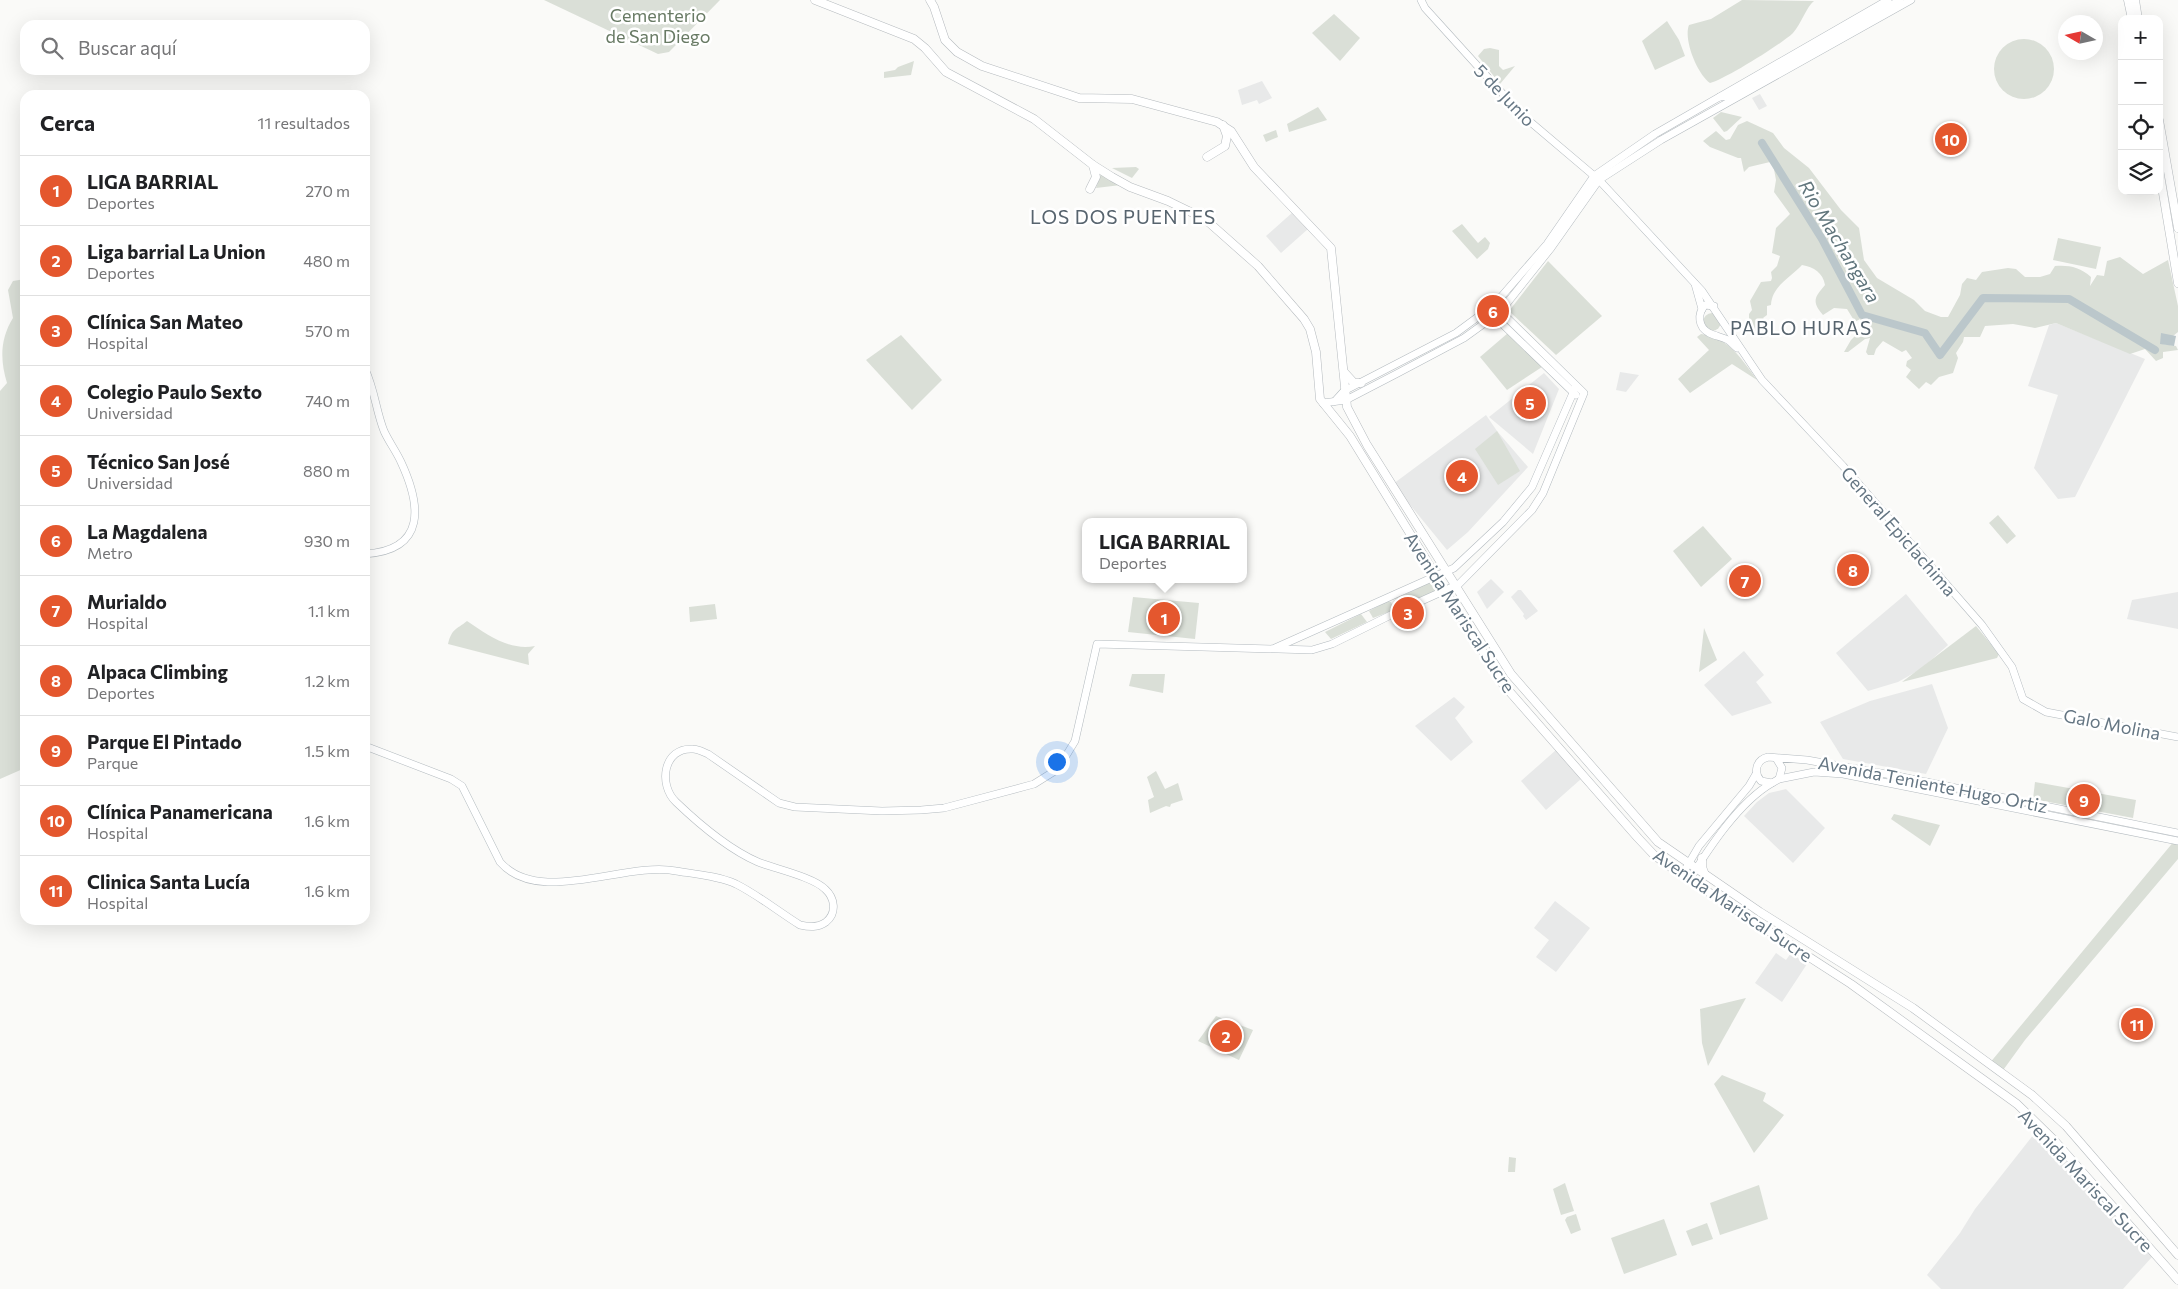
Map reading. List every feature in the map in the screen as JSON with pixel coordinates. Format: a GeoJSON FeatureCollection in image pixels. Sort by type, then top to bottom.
{"type":"FeatureCollection","features":[{"type":"Feature","properties":{"kind":"main road","name":"Avenida Mariscal Sucre"},"geometry":{"type":"LineString","coordinates":[[815,0],[914,40],[946,72],[1034,119],[1093,165],[1130,187],[1201,216],[1258,266],[1296,308],[1310,329],[1316,352],[1319,395],[1323,403],[1350,436],[1502,683],[1638,838],[1654,855],[1689,880],[1851,984],[2017,1104],[2054,1139],[2177,1278]]}},
{"type":"Feature","properties":{"kind":"main road"},"geometry":{"type":"LineString","coordinates":[[930,0],[944,40],[962,55],[982,66],[1079,98],[1132,99],[1223,125],[1227,136],[1225,146],[1208,157]]}},
{"type":"Feature","properties":{"kind":"main road"},"geometry":{"type":"LineString","coordinates":[[2128,0],[2131,15]]}},
{"type":"Feature","properties":{"kind":"main road"},"geometry":{"type":"LineString","coordinates":[[2135,0],[2137,15]]}},
{"type":"Feature","properties":{"kind":"main road"},"geometry":{"type":"LineString","coordinates":[[2139,0],[2141,15]]}},
{"type":"Feature","properties":{"kind":"main road","name":"Avenida Mariscal Sucre"},"geometry":{"type":"LineString","coordinates":[[1223,125],[1236,137],[1254,167],[1331,248],[1344,390],[1350,414],[1367,445],[1511,674],[1663,847],[1760,912],[1913,1008],[2032,1095],[2066,1126],[2178,1255]]}},
{"type":"Feature","properties":{"kind":"main road"},"geometry":{"type":"LineString","coordinates":[[1090,190],[1096,177],[1093,165]]}},
{"type":"Feature","properties":{"kind":"main road"},"geometry":{"type":"LineString","coordinates":[[2163,175],[2178,228]]}},
{"type":"Feature","properties":{"kind":"main road"},"geometry":{"type":"LineString","coordinates":[[2163,178],[2178,284]]}},
{"type":"Feature","properties":{"kind":"main road"},"geometry":{"type":"LineString","coordinates":[[1342,368],[1349,380],[1354,383],[1361,382]]}},
{"type":"Feature","properties":{"kind":"main road"},"geometry":{"type":"LineString","coordinates":[[1702,858],[1705,875]]}},
{"type":"Feature","properties":{"kind":"street","name":"5 de Junio"},"geometry":{"type":"LineString","coordinates":[[1421,0],[1426,8],[1521,114],[1597,178]]}},
{"type":"Feature","properties":{"kind":"street"},"geometry":{"type":"LineString","coordinates":[[1335,401],[1344,390],[1456,333],[1491,307],[1547,244],[1597,178],[1655,134],[1888,0]]}},
{"type":"Feature","properties":{"kind":"street"},"geometry":{"type":"LineString","coordinates":[[1719,97],[1730,96],[1900,0]]}},
{"type":"Feature","properties":{"kind":"street"},"geometry":{"type":"LineString","coordinates":[[1323,403],[1346,400],[1464,338],[1497,314],[1552,248],[1597,178],[1911,0]]}},
{"type":"Feature","properties":{"kind":"street"},"geometry":{"type":"LineString","coordinates":[[1724,105],[1730,96]]}},
{"type":"Feature","properties":{"kind":"street"},"geometry":{"type":"LineString","coordinates":[[1597,178],[1694,284],[1714,306],[1722,320],[1723,328],[1715,335],[1709,334],[1701,323],[1699,318],[1702,309],[1694,284]]}},
{"type":"Feature","properties":{"kind":"street"},"geometry":{"type":"LineString","coordinates":[[1702,309],[1705,306],[1714,306]]}},
{"type":"Feature","properties":{"kind":"street"},"geometry":{"type":"LineString","coordinates":[[370,748],[451,779],[462,786],[500,862],[521,876],[545,882],[585,879],[632,871],[671,870],[734,884],[800,925],[811,926],[821,924],[828,920],[832,913],[832,900],[821,886],[756,861],[739,852],[708,830],[673,799],[666,786],[664,772],[671,759],[685,750],[696,749],[708,754],[779,803],[795,807],[882,811],[944,808],[1034,784],[1058,769],[1075,741],[1097,644],[1272,650],[1320,649],[1455,586],[1532,510],[1543,493],[1583,397],[1491,307]]}},
{"type":"Feature","properties":{"kind":"street","name":"General Epiclachima"},"geometry":{"type":"LineString","coordinates":[[1722,320],[1762,380],[1843,466],[1982,625],[2012,667],[2023,698],[2046,712]]}},
{"type":"Feature","properties":{"kind":"street"},"geometry":{"type":"LineString","coordinates":[[1471,322],[1477,328]]}},
{"type":"Feature","properties":{"kind":"street","name":"General Epiclachima"},"geometry":{"type":"LineString","coordinates":[[1715,335],[1728,340],[1742,352]]}},
{"type":"Feature","properties":{"kind":"street"},"geometry":{"type":"LineString","coordinates":[[370,382],[385,432],[404,469],[413,498],[416,519],[406,538],[393,548],[370,553]]}},
{"type":"Feature","properties":{"kind":"street"},"geometry":{"type":"LineString","coordinates":[[1272,650],[1454,568],[1503,522],[1532,487],[1574,389]]}},
{"type":"Feature","properties":{"kind":"street","name":"Galo Molina"},"geometry":{"type":"LineString","coordinates":[[2046,712],[2178,737]]}},
{"type":"Feature","properties":{"kind":"street"},"geometry":{"type":"LineString","coordinates":[[1682,875],[1699,846],[1749,786],[1756,774],[1760,761],[1768,757],[1776,758],[1782,768],[1776,781],[1761,781],[1756,774]]}},
{"type":"Feature","properties":{"kind":"street","name":"Avenida Teniente Hugo Ortiz"},"geometry":{"type":"LineString","coordinates":[[1776,758],[1807,760],[1897,776],[2178,833]]}},
{"type":"Feature","properties":{"kind":"street","name":"Avenida Teniente Hugo Ortiz"},"geometry":{"type":"LineString","coordinates":[[1689,880],[1702,858],[1755,795],[1776,781],[1814,772],[1843,774],[2178,841]]}},
{"type":"Feature","properties":{"kind":"shaded area"},"geometry":{"type":"Polygon","coordinates":[[[1262,81],[1272,98],[1259,104],[1257,100],[1242,105],[1238,90],[1262,81]]]}},
{"type":"Feature","properties":{"kind":"shaded area"},"geometry":{"type":"Polygon","coordinates":[[[1760,94],[1767,106],[1759,110],[1752,98],[1760,94]]]}},
{"type":"Feature","properties":{"kind":"shaded area"},"geometry":{"type":"Polygon","coordinates":[[[1293,212],[1308,229],[1281,253],[1266,236],[1293,212]]]}},
{"type":"Feature","properties":{"kind":"shaded area"},"geometry":{"type":"Polygon","coordinates":[[[2056,323],[2145,359],[2075,497],[2058,499],[2034,468],[2058,395],[2028,386],[2049,325],[2056,323]]]}},
{"type":"Feature","properties":{"kind":"shaded area"},"geometry":{"type":"Polygon","coordinates":[[[2161,333],[2176,336],[2174,346],[2160,344],[2161,333]]]}},
{"type":"Feature","properties":{"kind":"shaded area"},"geometry":{"type":"Polygon","coordinates":[[[1620,372],[1639,375],[1626,392],[1616,390],[1620,372]]]}},
{"type":"Feature","properties":{"kind":"shaded area"},"geometry":{"type":"Polygon","coordinates":[[[1544,373],[1559,389],[1533,454],[1489,417],[1544,373]]]}},
{"type":"Feature","properties":{"kind":"shaded area"},"geometry":{"type":"Polygon","coordinates":[[[1486,415],[1528,467],[1468,532],[1447,550],[1393,484],[1486,415]]]}},
{"type":"Feature","properties":{"kind":"shaded area"},"geometry":{"type":"Polygon","coordinates":[[[1491,579],[1504,592],[1487,609],[1477,592],[1491,579]]]}},
{"type":"Feature","properties":{"kind":"shaded area"},"geometry":{"type":"Polygon","coordinates":[[[1518,590],[1521,590],[1538,611],[1526,620],[1523,616],[1524,614],[1511,597],[1518,590]]]}},
{"type":"Feature","properties":{"kind":"shaded area"},"geometry":{"type":"Polygon","coordinates":[[[2178,592],[2178,629],[2127,619],[2132,600],[2178,592]]]}},
{"type":"Feature","properties":{"kind":"shaded area"},"geometry":{"type":"Polygon","coordinates":[[[1906,594],[1948,645],[1921,669],[1898,682],[1868,691],[1836,653],[1906,594]]]}},
{"type":"Feature","properties":{"kind":"shaded area"},"geometry":{"type":"Polygon","coordinates":[[[1744,651],[1764,675],[1756,682],[1772,703],[1732,716],[1704,685],[1744,651]]]}},
{"type":"Feature","properties":{"kind":"shaded area"},"geometry":{"type":"Polygon","coordinates":[[[1932,684],[1948,728],[1926,774],[1843,759],[1820,722],[1870,701],[1932,684]]]}},
{"type":"Feature","properties":{"kind":"shaded area"},"geometry":{"type":"Polygon","coordinates":[[[1454,697],[1465,707],[1455,718],[1473,742],[1451,761],[1415,726],[1454,697]]]}},
{"type":"Feature","properties":{"kind":"shaded area"},"geometry":{"type":"Polygon","coordinates":[[[1556,750],[1581,779],[1546,810],[1521,781],[1556,750]]]}},
{"type":"Feature","properties":{"kind":"shaded area"},"geometry":{"type":"Polygon","coordinates":[[[1786,789],[1825,828],[1793,863],[1744,816],[1757,802],[1769,793],[1786,789]]]}},
{"type":"Feature","properties":{"kind":"shaded area"},"geometry":{"type":"Polygon","coordinates":[[[1555,901],[1590,928],[1556,972],[1536,957],[1549,940],[1534,928],[1555,901]]]}},
{"type":"Feature","properties":{"kind":"shaded area"},"geometry":{"type":"Polygon","coordinates":[[[1776,953],[1786,960],[1791,953],[1807,964],[1782,1002],[1755,983],[1776,953]]]}},
{"type":"Feature","properties":{"kind":"shaded area"},"geometry":{"type":"Polygon","coordinates":[[[2038,1129],[2066,1154],[2152,1257],[2123,1289],[1941,1289],[1927,1275],[1960,1233],[1975,1209],[2038,1129]]]}},
{"type":"Feature","properties":{"kind":"green space","name":"Cementerio de San Diego"},"geometry":{"type":"Polygon","coordinates":[[[544,0],[720,0],[669,52],[658,54],[544,0]]]}},
{"type":"Feature","properties":{"kind":"green space"},"geometry":{"type":"Polygon","coordinates":[[[1742,0],[1814,1],[1796,29],[1787,38],[1740,68],[1710,83],[1701,73],[1693,57],[1688,39],[1689,25],[1711,19],[1742,0]]]}},
{"type":"Feature","properties":{"kind":"green space"},"geometry":{"type":"Polygon","coordinates":[[[1334,14],[1360,38],[1340,61],[1312,33],[1334,14]]]}},
{"type":"Feature","properties":{"kind":"green space"},"geometry":{"type":"Polygon","coordinates":[[[1667,21],[1679,40],[1685,56],[1655,70],[1642,41],[1667,21]]]}},
{"type":"Feature","properties":{"kind":"green space"},"geometry":{"type":"Polygon","coordinates":[[[2024,39],[2041,44],[2049,52],[2054,69],[2049,86],[2041,94],[2024,99],[2007,94],[1999,86],[1994,69],[1999,52],[2007,44],[2024,39]]]}},
{"type":"Feature","properties":{"kind":"green space"},"geometry":{"type":"Polygon","coordinates":[[[1484,49],[1499,50],[1499,66],[1503,70],[1515,66],[1500,84],[1478,56],[1484,49]]]}},
{"type":"Feature","properties":{"kind":"green space"},"geometry":{"type":"Polygon","coordinates":[[[914,61],[911,75],[884,78],[884,72],[895,70],[914,61]]]}},
{"type":"Feature","properties":{"kind":"green space"},"geometry":{"type":"Polygon","coordinates":[[[1318,107],[1327,120],[1289,132],[1287,124],[1318,107]]]}},
{"type":"Feature","properties":{"kind":"green space"},"geometry":{"type":"Polygon","coordinates":[[[1721,112],[1742,117],[1724,132],[1713,118],[1721,112]]]}},
{"type":"Feature","properties":{"kind":"green space"},"geometry":{"type":"Polygon","coordinates":[[[1747,121],[1773,133],[1784,148],[1809,168],[1841,210],[1859,228],[1864,260],[1877,278],[1914,300],[1925,311],[1941,317],[1948,317],[1960,295],[1962,284],[1967,278],[1976,280],[1982,272],[2008,268],[2016,269],[2025,277],[2040,277],[2050,274],[2055,266],[2070,266],[2083,271],[2091,277],[2090,286],[2097,275],[2104,276],[2107,261],[2120,257],[2143,274],[2168,260],[2178,306],[2178,332],[2163,344],[2176,346],[2178,350],[2163,352],[2163,358],[2156,361],[2145,349],[2130,354],[2056,323],[2035,328],[2013,324],[1985,326],[1980,337],[1964,337],[1956,353],[1958,358],[1953,373],[1939,377],[1931,385],[1926,382],[1919,389],[1906,377],[1911,370],[1906,366],[1907,361],[1912,358],[1906,350],[1902,352],[1883,341],[1876,349],[1874,355],[1868,355],[1866,352],[1870,338],[1865,339],[1848,352],[1844,352],[1851,340],[1865,326],[1860,319],[1855,322],[1847,309],[1834,308],[1823,315],[1817,306],[1816,299],[1825,285],[1824,281],[1817,271],[1802,265],[1778,287],[1772,298],[1771,305],[1767,306],[1767,315],[1763,318],[1769,327],[1766,336],[1761,338],[1749,327],[1749,314],[1752,310],[1750,301],[1761,282],[1771,281],[1771,272],[1777,266],[1780,256],[1772,253],[1776,228],[1790,214],[1774,192],[1776,180],[1773,164],[1770,162],[1749,167],[1744,172],[1741,158],[1710,147],[1703,141],[1716,131],[1726,140],[1730,139],[1738,125],[1747,121]]]}},
{"type":"Feature","properties":{"kind":"green space"},"geometry":{"type":"Polygon","coordinates":[[[1276,130],[1278,137],[1266,142],[1263,135],[1276,130]]]}},
{"type":"Feature","properties":{"kind":"green space"},"geometry":{"type":"Polygon","coordinates":[[[1136,167],[1139,169],[1132,178],[1112,168],[1136,167]]]}},
{"type":"Feature","properties":{"kind":"green space"},"geometry":{"type":"Polygon","coordinates":[[[1101,174],[1121,185],[1096,188],[1101,174]]]}},
{"type":"Feature","properties":{"kind":"green space"},"geometry":{"type":"Polygon","coordinates":[[[1462,224],[1478,243],[1485,237],[1490,243],[1488,249],[1477,259],[1452,231],[1462,224]]]}},
{"type":"Feature","properties":{"kind":"green space"},"geometry":{"type":"Polygon","coordinates":[[[2058,238],[2101,247],[2096,269],[2053,260],[2058,238]]]}},
{"type":"Feature","properties":{"kind":"green space"},"geometry":{"type":"Polygon","coordinates":[[[1548,261],[1602,316],[1556,355],[1509,311],[1548,261]]]}},
{"type":"Feature","properties":{"kind":"green space"},"geometry":{"type":"Polygon","coordinates":[[[20,280],[20,770],[0,779],[0,391],[7,383],[2,350],[13,318],[8,290],[13,281],[20,280]]]}},
{"type":"Feature","properties":{"kind":"green space"},"geometry":{"type":"Polygon","coordinates":[[[1712,313],[1718,316],[1721,322],[1718,328],[1712,331],[1706,328],[1703,322],[1706,316],[1712,313]]]}},
{"type":"Feature","properties":{"kind":"green space"},"geometry":{"type":"Polygon","coordinates":[[[1508,333],[1542,367],[1507,390],[1480,357],[1508,333]]]}},
{"type":"Feature","properties":{"kind":"green space"},"geometry":{"type":"Polygon","coordinates":[[[1701,334],[1711,336],[1727,344],[1740,357],[1757,380],[1732,364],[1690,393],[1678,379],[1709,350],[1697,337],[1701,334]]]}},
{"type":"Feature","properties":{"kind":"green space"},"geometry":{"type":"Polygon","coordinates":[[[901,335],[942,380],[912,410],[866,360],[901,335]]]}},
{"type":"Feature","properties":{"kind":"green space"},"geometry":{"type":"Polygon","coordinates":[[[1497,431],[1520,471],[1498,485],[1475,449],[1497,431]]]}},
{"type":"Feature","properties":{"kind":"green space"},"geometry":{"type":"Polygon","coordinates":[[[1998,515],[2016,536],[2007,544],[1989,523],[1998,515]]]}},
{"type":"Feature","properties":{"kind":"green space"},"geometry":{"type":"Polygon","coordinates":[[[1703,526],[1732,559],[1701,587],[1673,551],[1703,526]]]}},
{"type":"Feature","properties":{"kind":"green space"},"geometry":{"type":"Polygon","coordinates":[[[1436,579],[1441,589],[1401,605],[1396,599],[1436,579]]]}},
{"type":"Feature","properties":{"kind":"green space"},"geometry":{"type":"Polygon","coordinates":[[[1133,597],[1199,603],[1195,639],[1128,632],[1133,597]]]}},
{"type":"Feature","properties":{"kind":"green space"},"geometry":{"type":"Polygon","coordinates":[[[1388,601],[1391,602],[1394,610],[1373,618],[1369,611],[1388,601]]]}},
{"type":"Feature","properties":{"kind":"green space"},"geometry":{"type":"Polygon","coordinates":[[[715,604],[717,619],[690,622],[689,607],[715,604]]]}},
{"type":"Feature","properties":{"kind":"green space"},"geometry":{"type":"Polygon","coordinates":[[[1361,614],[1367,622],[1331,639],[1325,632],[1361,614]]]}},
{"type":"Feature","properties":{"kind":"green space"},"geometry":{"type":"Polygon","coordinates":[[[467,621],[499,641],[516,646],[535,646],[528,654],[529,665],[448,644],[453,632],[467,621]]]}},
{"type":"Feature","properties":{"kind":"green space"},"geometry":{"type":"Polygon","coordinates":[[[1976,626],[1999,654],[1997,658],[1902,682],[1976,626]]]}},
{"type":"Feature","properties":{"kind":"green space"},"geometry":{"type":"Polygon","coordinates":[[[1704,628],[1717,660],[1699,672],[1704,628]]]}},
{"type":"Feature","properties":{"kind":"green space"},"geometry":{"type":"Polygon","coordinates":[[[1132,674],[1165,674],[1163,693],[1129,686],[1132,674]]]}},
{"type":"Feature","properties":{"kind":"green space"},"geometry":{"type":"Polygon","coordinates":[[[1156,771],[1165,789],[1178,783],[1183,800],[1171,804],[1170,807],[1166,806],[1150,813],[1148,800],[1154,797],[1147,777],[1156,771]]]}},
{"type":"Feature","properties":{"kind":"green space"},"geometry":{"type":"Polygon","coordinates":[[[2035,782],[2136,800],[2133,818],[2033,799],[2035,782]]]}},
{"type":"Feature","properties":{"kind":"green space"},"geometry":{"type":"Polygon","coordinates":[[[1894,814],[1940,825],[1930,846],[1891,819],[1894,814]]]}},
{"type":"Feature","properties":{"kind":"green space"},"geometry":{"type":"Polygon","coordinates":[[[2175,840],[2178,841],[2178,859],[2025,1040],[2001,1073],[1989,1064],[2175,840]]]}},
{"type":"Feature","properties":{"kind":"green space"},"geometry":{"type":"Polygon","coordinates":[[[1746,998],[1708,1066],[1702,1043],[1700,1009],[1746,998]]]}},
{"type":"Feature","properties":{"kind":"green space"},"geometry":{"type":"Polygon","coordinates":[[[1216,1016],[1253,1030],[1239,1060],[1198,1041],[1216,1016]]]}},
{"type":"Feature","properties":{"kind":"green space"},"geometry":{"type":"Polygon","coordinates":[[[1722,1075],[1766,1093],[1763,1101],[1784,1115],[1754,1153],[1714,1084],[1722,1075]]]}},
{"type":"Feature","properties":{"kind":"green space"},"geometry":{"type":"Polygon","coordinates":[[[1509,1157],[1516,1158],[1515,1172],[1508,1172],[1509,1157]]]}},
{"type":"Feature","properties":{"kind":"green space"},"geometry":{"type":"Polygon","coordinates":[[[1565,1183],[1574,1211],[1561,1215],[1553,1189],[1565,1183]]]}},
{"type":"Feature","properties":{"kind":"green space"},"geometry":{"type":"Polygon","coordinates":[[[1759,1185],[1768,1219],[1720,1235],[1710,1203],[1759,1185]]]}},
{"type":"Feature","properties":{"kind":"green space"},"geometry":{"type":"Polygon","coordinates":[[[1576,1214],[1581,1230],[1571,1234],[1565,1220],[1567,1217],[1576,1214]]]}},
{"type":"Feature","properties":{"kind":"green space"},"geometry":{"type":"Polygon","coordinates":[[[1664,1219],[1677,1255],[1624,1274],[1611,1238],[1664,1219]]]}},
{"type":"Feature","properties":{"kind":"green space"},"geometry":{"type":"Polygon","coordinates":[[[1707,1223],[1713,1239],[1692,1246],[1686,1231],[1707,1223]]]}},
{"type":"Feature","properties":{"kind":"waterway","name":"Rio Machangara"},"geometry":{"type":"LineString","coordinates":[[1762,143],[1822,239],[1862,315],[1925,333],[1940,355],[1983,298],[2069,299],[2155,350]]}},
{"type":"Feature","properties":{"kind":"place","name":"Clínica Panamericana"},"geometry":{"type":"Point","coordinates":[1951,139]}},
{"type":"Feature","properties":{"kind":"place","name":"La Magdalena"},"geometry":{"type":"Point","coordinates":[1493,311]}},
{"type":"Feature","properties":{"kind":"place","name":"Técnico San José"},"geometry":{"type":"Point","coordinates":[1530,403]}},
{"type":"Feature","properties":{"kind":"place","name":"Colegio Paulo Sexto"},"geometry":{"type":"Point","coordinates":[1462,476]}},
{"type":"Feature","properties":{"kind":"place","name":"Alpaca Climbing"},"geometry":{"type":"Point","coordinates":[1853,570]}},
{"type":"Feature","properties":{"kind":"place","name":"Murialdo"},"geometry":{"type":"Point","coordinates":[1745,581]}},
{"type":"Feature","properties":{"kind":"place","name":"Clínica San Mateo"},"geometry":{"type":"Point","coordinates":[1408,613]}},
{"type":"Feature","properties":{"kind":"place","name":"LIGA BARRIAL"},"geometry":{"type":"Point","coordinates":[1164,618]}},
{"type":"Feature","properties":{"kind":"place","name":"Parque El Pintado"},"geometry":{"type":"Point","coordinates":[2084,800]}},
{"type":"Feature","properties":{"kind":"place","name":"Clinica Santa Lucía"},"geometry":{"type":"Point","coordinates":[2137,1024]}},
{"type":"Feature","properties":{"kind":"place","name":"Liga barrial La Union"},"geometry":{"type":"Point","coordinates":[1226,1036]}},
{"type":"Feature","properties":{"kind":"district","name":"LOS DOS PUENTES"},"geometry":{"type":"Point","coordinates":[1123,216]}},
{"type":"Feature","properties":{"kind":"district","name":"PABLO HURAS"},"geometry":{"type":"Point","coordinates":[1801,327]}}]}
